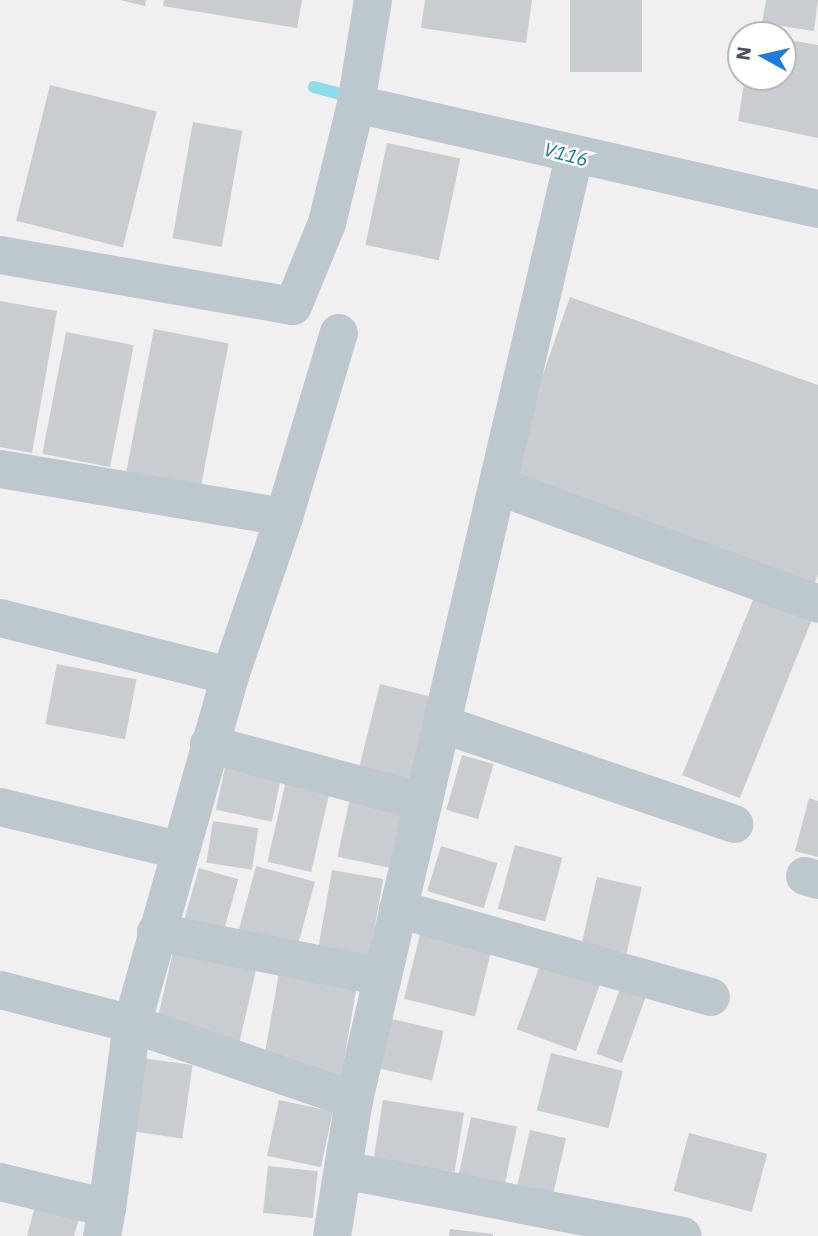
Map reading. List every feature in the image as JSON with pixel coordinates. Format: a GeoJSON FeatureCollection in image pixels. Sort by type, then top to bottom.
{"type":"FeatureCollection","features":[{"type":"Feature","properties":{"kind":"street"},"geometry":{"type":"LineString","coordinates":[[0,255],[293,306],[327,223],[357,105],[373,0]]}},
{"type":"Feature","properties":{"kind":"street"},"geometry":{"type":"LineString","coordinates":[[357,105],[818,209]]}},
{"type":"Feature","properties":{"kind":"street"},"geometry":{"type":"LineString","coordinates":[[332,1236],[354,1100],[573,155]]}},
{"type":"Feature","properties":{"kind":"street"},"geometry":{"type":"LineString","coordinates":[[0,1182],[104,1222],[132,1024],[156,932],[209,744],[284,517],[339,333]]}},
{"type":"Feature","properties":{"kind":"street"},"geometry":{"type":"LineString","coordinates":[[0,469],[284,517]]}},
{"type":"Feature","properties":{"kind":"street"},"geometry":{"type":"LineString","coordinates":[[498,486],[818,604]]}},
{"type":"Feature","properties":{"kind":"street"},"geometry":{"type":"LineString","coordinates":[[0,618],[230,676]]}},
{"type":"Feature","properties":{"kind":"street"},"geometry":{"type":"LineString","coordinates":[[442,724],[734,824]]}},
{"type":"Feature","properties":{"kind":"street"},"geometry":{"type":"LineString","coordinates":[[209,744],[423,802]]}},
{"type":"Feature","properties":{"kind":"street"},"geometry":{"type":"LineString","coordinates":[[0,807],[178,850]]}},
{"type":"Feature","properties":{"kind":"street"},"geometry":{"type":"LineString","coordinates":[[398,909],[711,998]]}},
{"type":"Feature","properties":{"kind":"street"},"geometry":{"type":"LineString","coordinates":[[156,932],[383,977]]}},
{"type":"Feature","properties":{"kind":"street"},"geometry":{"type":"LineString","coordinates":[[0,990],[132,1024],[354,1100]]}},
{"type":"Feature","properties":{"kind":"street"},"geometry":{"type":"LineString","coordinates":[[343,1170],[683,1236]]}},
{"type":"Feature","properties":{"kind":"building"},"geometry":{"type":"Polygon","coordinates":[[[120,0],[146,0],[145,6],[120,0]]]}},
{"type":"Feature","properties":{"kind":"building"},"geometry":{"type":"Polygon","coordinates":[[[164,0],[302,0],[297,28],[163,6],[164,0]]]}},
{"type":"Feature","properties":{"kind":"building"},"geometry":{"type":"Polygon","coordinates":[[[425,0],[532,0],[526,43],[421,28],[425,0]]]}},
{"type":"Feature","properties":{"kind":"building"},"geometry":{"type":"Polygon","coordinates":[[[570,0],[642,0],[642,72],[570,72],[570,0]]]}},
{"type":"Feature","properties":{"kind":"building"},"geometry":{"type":"Polygon","coordinates":[[[766,0],[818,0],[814,31],[797,28],[797,21],[762,21],[766,0]]]}},
{"type":"Feature","properties":{"kind":"building"},"geometry":{"type":"Polygon","coordinates":[[[797,41],[818,45],[818,138],[738,121],[743,91],[797,91],[797,41]]]}},
{"type":"Feature","properties":{"kind":"building"},"geometry":{"type":"Polygon","coordinates":[[[50,85],[157,112],[123,247],[16,221],[50,85]]]}},
{"type":"Feature","properties":{"kind":"building"},"geometry":{"type":"Polygon","coordinates":[[[193,122],[242,131],[222,247],[173,238],[193,122]]]}},
{"type":"Feature","properties":{"kind":"building"},"geometry":{"type":"Polygon","coordinates":[[[387,143],[460,159],[439,260],[365,245],[387,143]]]}},
{"type":"Feature","properties":{"kind":"building"},"geometry":{"type":"Polygon","coordinates":[[[570,297],[818,385],[818,574],[812,591],[505,482],[570,297]]]}},
{"type":"Feature","properties":{"kind":"building"},"geometry":{"type":"Polygon","coordinates":[[[0,301],[57,311],[32,453],[0,447],[0,301]]]}},
{"type":"Feature","properties":{"kind":"building"},"geometry":{"type":"Polygon","coordinates":[[[154,329],[229,344],[199,494],[125,479],[154,329]]]}},
{"type":"Feature","properties":{"kind":"building"},"geometry":{"type":"Polygon","coordinates":[[[66,332],[134,345],[110,467],[42,454],[66,332]]]}},
{"type":"Feature","properties":{"kind":"building"},"geometry":{"type":"Polygon","coordinates":[[[759,585],[816,608],[740,798],[682,775],[759,585]]]}},
{"type":"Feature","properties":{"kind":"building"},"geometry":{"type":"Polygon","coordinates":[[[57,664],[137,679],[125,739],[45,724],[57,664]]]}},
{"type":"Feature","properties":{"kind":"building"},"geometry":{"type":"Polygon","coordinates":[[[380,684],[439,699],[415,797],[356,782],[380,684]]]}},
{"type":"Feature","properties":{"kind":"building"},"geometry":{"type":"Polygon","coordinates":[[[462,755],[494,764],[478,819],[446,810],[462,755]]]}},
{"type":"Feature","properties":{"kind":"building"},"geometry":{"type":"Polygon","coordinates":[[[227,758],[283,770],[272,822],[216,810],[227,758]]]}},
{"type":"Feature","properties":{"kind":"building"},"geometry":{"type":"Polygon","coordinates":[[[286,781],[330,791],[311,872],[267,862],[286,781]]]}},
{"type":"Feature","properties":{"kind":"building"},"geometry":{"type":"Polygon","coordinates":[[[350,798],[406,810],[393,869],[338,857],[350,798]]]}},
{"type":"Feature","properties":{"kind":"building"},"geometry":{"type":"Polygon","coordinates":[[[809,798],[818,801],[818,857],[795,851],[809,798]]]}},
{"type":"Feature","properties":{"kind":"building"},"geometry":{"type":"Polygon","coordinates":[[[213,821],[258,828],[252,870],[206,862],[213,821]]]}},
{"type":"Feature","properties":{"kind":"building"},"geometry":{"type":"Polygon","coordinates":[[[515,845],[562,858],[545,921],[498,909],[515,845]]]}},
{"type":"Feature","properties":{"kind":"building"},"geometry":{"type":"Polygon","coordinates":[[[441,846],[497,863],[484,908],[427,891],[441,846]]]}},
{"type":"Feature","properties":{"kind":"building"},"geometry":{"type":"Polygon","coordinates":[[[256,866],[315,882],[296,954],[237,938],[256,866]]]}},
{"type":"Feature","properties":{"kind":"building"},"geometry":{"type":"Polygon","coordinates":[[[199,868],[238,879],[221,939],[182,928],[199,868]]]}},
{"type":"Feature","properties":{"kind":"building"},"geometry":{"type":"Polygon","coordinates":[[[332,870],[383,879],[367,971],[316,962],[332,870]]]}},
{"type":"Feature","properties":{"kind":"building"},"geometry":{"type":"Polygon","coordinates":[[[597,877],[642,887],[627,954],[582,943],[597,877]]]}},
{"type":"Feature","properties":{"kind":"building"},"geometry":{"type":"Polygon","coordinates":[[[422,927],[493,945],[475,1016],[404,999],[422,927]]]}},
{"type":"Feature","properties":{"kind":"building"},"geometry":{"type":"Polygon","coordinates":[[[173,952],[256,971],[238,1048],[155,1029],[173,952]]]}},
{"type":"Feature","properties":{"kind":"building"},"geometry":{"type":"Polygon","coordinates":[[[543,957],[602,979],[576,1051],[517,1029],[543,957]]]}},
{"type":"Feature","properties":{"kind":"building"},"geometry":{"type":"Polygon","coordinates":[[[279,973],[357,987],[341,1075],[263,1062],[279,973]]]}},
{"type":"Feature","properties":{"kind":"building"},"geometry":{"type":"Polygon","coordinates":[[[621,986],[646,995],[622,1063],[596,1054],[621,986]]]}},
{"type":"Feature","properties":{"kind":"building"},"geometry":{"type":"Polygon","coordinates":[[[392,1019],[444,1031],[432,1081],[381,1069],[392,1019]]]}},
{"type":"Feature","properties":{"kind":"building"},"geometry":{"type":"Polygon","coordinates":[[[551,1053],[623,1071],[609,1128],[537,1110],[551,1053]]]}},
{"type":"Feature","properties":{"kind":"building"},"geometry":{"type":"Polygon","coordinates":[[[142,1058],[193,1065],[182,1138],[132,1131],[142,1058]]]}},
{"type":"Feature","properties":{"kind":"building"},"geometry":{"type":"Polygon","coordinates":[[[279,1100],[333,1111],[321,1167],[267,1156],[279,1100]]]}},
{"type":"Feature","properties":{"kind":"building"},"geometry":{"type":"Polygon","coordinates":[[[383,1100],[464,1113],[455,1172],[374,1159],[383,1100]]]}},
{"type":"Feature","properties":{"kind":"building"},"geometry":{"type":"Polygon","coordinates":[[[471,1117],[517,1127],[504,1186],[458,1177],[471,1117]]]}},
{"type":"Feature","properties":{"kind":"building"},"geometry":{"type":"Polygon","coordinates":[[[530,1130],[566,1138],[552,1198],[516,1189],[530,1130]]]}},
{"type":"Feature","properties":{"kind":"building"},"geometry":{"type":"Polygon","coordinates":[[[689,1133],[767,1154],[752,1212],[673,1191],[689,1133]]]}},
{"type":"Feature","properties":{"kind":"building"},"geometry":{"type":"Polygon","coordinates":[[[268,1166],[318,1171],[313,1218],[263,1213],[268,1166]]]}},
{"type":"Feature","properties":{"kind":"building"},"geometry":{"type":"Polygon","coordinates":[[[35,1206],[79,1218],[74,1236],[27,1236],[35,1206]]]}},
{"type":"Feature","properties":{"kind":"building"},"geometry":{"type":"Polygon","coordinates":[[[450,1229],[493,1234],[493,1236],[449,1236],[450,1229]]]}},
{"type":"Feature","properties":{"kind":"waterway","name":"V116"},"geometry":{"type":"LineString","coordinates":[[314,87],[355,98]]}}]}
